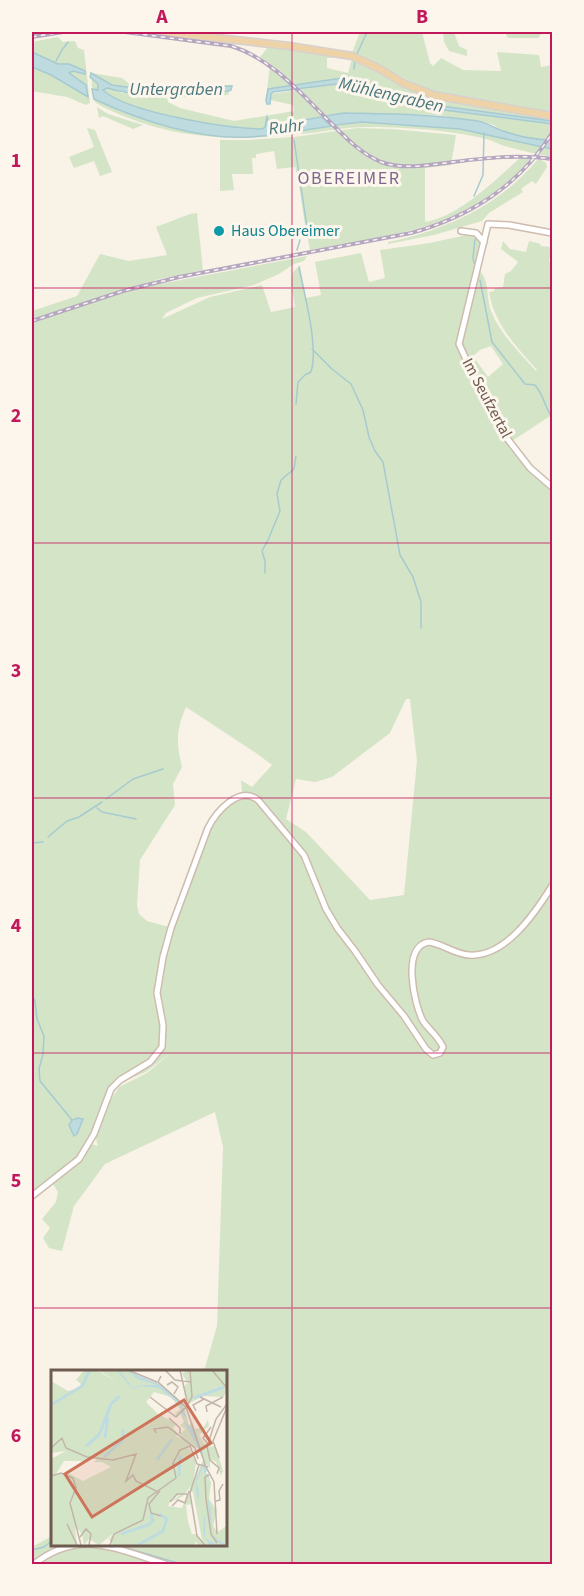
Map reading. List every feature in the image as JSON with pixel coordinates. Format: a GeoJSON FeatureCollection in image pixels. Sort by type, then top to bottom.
{"type":"FeatureCollection","features":[{"type":"Feature","properties":{"kind":"main road"},"geometry":{"type":"LineString","coordinates":[[164,32],[289,46],[352,56],[403,83],[433,95],[552,117]]}},
{"type":"Feature","properties":{"kind":"street","name":"Im Seufzertal"},"geometry":{"type":"LineString","coordinates":[[552,233],[509,225],[488,224],[460,336],[460,348],[489,409],[506,437],[531,468],[552,487]]}},
{"type":"Feature","properties":{"kind":"street"},"geometry":{"type":"LineString","coordinates":[[461,231],[476,233],[484,242]]}},
{"type":"Feature","properties":{"kind":"street"},"geometry":{"type":"LineString","coordinates":[[32,1196],[79,1159],[92,1139],[111,1089],[120,1080],[150,1062],[162,1047],[163,1030],[158,990],[171,928],[211,823],[220,811],[240,796],[249,795],[258,800],[304,855],[326,909],[338,929],[426,1049],[433,1055],[440,1053],[443,1047],[424,1022],[419,1011],[412,965],[417,948],[422,943],[429,942],[469,955],[495,951],[509,940],[526,921],[552,886]]}},
{"type":"Feature","properties":{"kind":"street"},"geometry":{"type":"LineString","coordinates":[[34,1564],[59,1548],[77,1545]]}},
{"type":"Feature","properties":{"kind":"street"},"geometry":{"type":"LineString","coordinates":[[100,1545],[165,1564]]}},
{"type":"Feature","properties":{"kind":"green space"},"geometry":{"type":"Polygon","coordinates":[[[360,32],[422,32],[430,63],[433,66],[441,58],[463,70],[501,71],[497,52],[539,55],[541,67],[552,65],[552,113],[435,93],[352,53],[360,32]]]}},
{"type":"Feature","properties":{"kind":"green space"},"geometry":{"type":"Polygon","coordinates":[[[443,32],[454,32],[459,46],[467,50],[467,56],[449,51],[444,42],[443,32]]]}},
{"type":"Feature","properties":{"kind":"green space"},"geometry":{"type":"Polygon","coordinates":[[[505,32],[543,32],[538,38],[508,38],[505,32]]]}},
{"type":"Feature","properties":{"kind":"green space"},"geometry":{"type":"Polygon","coordinates":[[[58,37],[63,42],[75,41],[78,48],[84,50],[90,103],[86,105],[67,97],[32,91],[32,42],[58,37]]]}},
{"type":"Feature","properties":{"kind":"green space"},"geometry":{"type":"Polygon","coordinates":[[[268,47],[338,57],[327,58],[327,68],[348,73],[352,59],[429,97],[552,118],[552,121],[419,103],[342,78],[269,89],[271,94],[344,83],[398,101],[428,108],[552,124],[552,140],[541,140],[500,130],[494,125],[481,121],[437,115],[345,113],[326,115],[335,125],[362,122],[460,129],[552,149],[552,157],[474,136],[400,128],[355,127],[246,138],[195,135],[146,124],[121,115],[96,103],[93,99],[91,74],[91,73],[122,78],[131,85],[232,85],[228,95],[169,98],[168,102],[180,108],[234,121],[294,111],[293,105],[266,99],[270,64],[260,57],[268,47]],[[91,74],[98,84],[122,93],[228,91],[231,87],[140,89],[112,85],[91,74]],[[99,90],[114,108],[174,128],[247,137],[330,126],[269,126],[268,117],[262,129],[203,123],[134,106],[117,99],[104,90],[99,90]]]}},
{"type":"Feature","properties":{"kind":"green space"},"geometry":{"type":"Polygon","coordinates":[[[97,107],[108,114],[143,125],[133,129],[103,116],[99,118],[97,107]]]}},
{"type":"Feature","properties":{"kind":"green space"},"geometry":{"type":"Polygon","coordinates":[[[87,128],[95,130],[112,172],[100,176],[94,161],[74,168],[69,157],[94,147],[87,128]]]}},
{"type":"Feature","properties":{"kind":"green space"},"geometry":{"type":"Polygon","coordinates":[[[357,128],[456,135],[451,165],[425,168],[425,222],[451,213],[464,205],[521,157],[532,158],[508,182],[483,200],[457,214],[402,233],[310,250],[295,167],[277,169],[274,151],[256,154],[256,158],[252,158],[253,174],[232,174],[234,190],[220,191],[220,140],[294,137],[357,128]]]}},
{"type":"Feature","properties":{"kind":"green space"},"geometry":{"type":"Polygon","coordinates":[[[539,158],[546,163],[547,167],[536,184],[532,181],[521,189],[523,192],[489,213],[482,221],[434,235],[388,244],[388,242],[451,223],[471,213],[507,189],[539,158]]]}},
{"type":"Feature","properties":{"kind":"green space"},"geometry":{"type":"Polygon","coordinates":[[[197,213],[203,270],[155,280],[154,285],[307,256],[304,261],[254,285],[197,298],[166,313],[162,319],[210,297],[262,285],[271,312],[295,307],[292,279],[295,269],[300,266],[306,298],[321,295],[315,262],[361,253],[369,282],[385,278],[380,250],[471,234],[480,241],[477,281],[480,271],[487,285],[491,311],[495,320],[511,343],[536,371],[501,324],[489,292],[503,287],[505,274],[511,271],[518,262],[501,249],[503,241],[510,249],[526,252],[529,241],[541,244],[540,246],[552,247],[549,261],[552,262],[552,418],[550,416],[512,441],[552,484],[552,1564],[171,1564],[103,1545],[226,1545],[226,1370],[204,1370],[217,1326],[223,1147],[215,1112],[105,1164],[74,1206],[62,1251],[49,1248],[43,1238],[50,1228],[42,1219],[56,1202],[58,1192],[51,1181],[84,1159],[91,1144],[98,1146],[95,1135],[107,1106],[119,1087],[147,1073],[173,1051],[146,1072],[116,1087],[83,1154],[32,1195],[32,311],[77,296],[100,254],[129,261],[167,255],[156,227],[197,213]],[[491,346],[480,350],[473,356],[488,377],[503,364],[491,346]],[[406,699],[390,733],[332,777],[315,782],[296,779],[286,819],[306,832],[370,900],[404,895],[417,761],[410,699],[406,699]],[[186,707],[178,737],[182,767],[173,784],[175,805],[140,860],[137,905],[139,914],[147,921],[169,927],[207,826],[228,803],[242,792],[241,780],[252,787],[272,765],[186,707]]]}},
{"type":"Feature","properties":{"kind":"green space"},"geometry":{"type":"Polygon","coordinates":[[[51,1537],[51,1545],[99,1545],[159,1564],[32,1564],[32,1547],[51,1537]]]}},
{"type":"Feature","properties":{"kind":"water"},"geometry":{"type":"Polygon","coordinates":[[[32,52],[58,64],[69,64],[85,71],[85,74],[73,71],[69,73],[86,85],[88,97],[51,75],[32,67],[32,52]]]}},
{"type":"Feature","properties":{"kind":"water"},"geometry":{"type":"Polygon","coordinates":[[[91,73],[112,85],[140,89],[232,86],[228,91],[167,94],[137,94],[107,88],[103,90],[133,106],[178,118],[262,129],[265,127],[267,117],[270,126],[321,117],[331,126],[249,137],[189,132],[149,121],[94,99],[92,89],[98,90],[98,84],[90,77],[91,73]]]}},
{"type":"Feature","properties":{"kind":"water","name":"Mühlengraben"},"geometry":{"type":"Polygon","coordinates":[[[342,78],[419,103],[552,121],[552,124],[428,108],[398,101],[344,83],[273,92],[270,104],[267,104],[268,89],[342,78]]]}},
{"type":"Feature","properties":{"kind":"water"},"geometry":{"type":"Polygon","coordinates":[[[344,113],[428,116],[478,121],[515,135],[552,140],[552,149],[460,129],[362,122],[335,125],[325,116],[344,113]]]}},
{"type":"Feature","properties":{"kind":"water"},"geometry":{"type":"Polygon","coordinates":[[[83,1119],[74,1136],[69,1125],[72,1120],[83,1119]]]}},
{"type":"Feature","properties":{"kind":"waterway"},"geometry":{"type":"LineString","coordinates":[[357,54],[367,32]]}},
{"type":"Feature","properties":{"kind":"waterway"},"geometry":{"type":"LineString","coordinates":[[56,61],[68,42]]}},
{"type":"Feature","properties":{"kind":"waterway","name":"Mühlengraben"},"geometry":{"type":"LineString","coordinates":[[354,69],[355,61]]}},
{"type":"Feature","properties":{"kind":"waterway"},"geometry":{"type":"LineString","coordinates":[[474,196],[483,175],[484,133]]}},
{"type":"Feature","properties":{"kind":"waterway","name":"Ruhr"},"geometry":{"type":"LineString","coordinates":[[294,140],[308,234]]}},
{"type":"Feature","properties":{"kind":"waterway"},"geometry":{"type":"LineString","coordinates":[[474,263],[475,239]]}},
{"type":"Feature","properties":{"kind":"waterway"},"geometry":{"type":"LineString","coordinates":[[297,250],[300,240]]}},
{"type":"Feature","properties":{"kind":"waterway"},"geometry":{"type":"LineString","coordinates":[[299,267],[312,334],[313,361],[311,372],[307,374]]}},
{"type":"Feature","properties":{"kind":"waterway"},"geometry":{"type":"LineString","coordinates":[[480,280],[492,342],[525,384],[535,385],[552,418]]}},
{"type":"Feature","properties":{"kind":"waterway"},"geometry":{"type":"LineString","coordinates":[[312,349],[351,384],[363,410],[369,437],[383,462],[400,555],[413,577],[421,602],[421,628]]}},
{"type":"Feature","properties":{"kind":"waterway"},"geometry":{"type":"LineString","coordinates":[[296,404],[298,382],[306,374]]}},
{"type":"Feature","properties":{"kind":"waterway"},"geometry":{"type":"LineString","coordinates":[[265,573],[262,551],[280,511],[277,494],[281,480],[294,469],[296,456]]}},
{"type":"Feature","properties":{"kind":"waterway"},"geometry":{"type":"LineString","coordinates":[[106,799],[133,779],[163,769]]}},
{"type":"Feature","properties":{"kind":"waterway"},"geometry":{"type":"LineString","coordinates":[[48,837],[67,821],[79,817],[102,802]]}},
{"type":"Feature","properties":{"kind":"waterway"},"geometry":{"type":"LineString","coordinates":[[97,808],[102,812],[136,819]]}},
{"type":"Feature","properties":{"kind":"waterway"},"geometry":{"type":"LineString","coordinates":[[32,843],[43,842]]}},
{"type":"Feature","properties":{"kind":"waterway"},"geometry":{"type":"LineString","coordinates":[[32,996],[35,1001],[37,1019],[44,1036],[39,1069],[40,1081],[72,1120]]}},
{"type":"Feature","properties":{"kind":"waterway"},"geometry":{"type":"LineString","coordinates":[[32,1550],[44,1547],[51,1542]]}},
{"type":"Feature","properties":{"kind":"waterway"},"geometry":{"type":"LineString","coordinates":[[116,1545],[181,1564]]}},
{"type":"Feature","properties":{"kind":"railway"},"geometry":{"type":"LineString","coordinates":[[32,37],[63,32]]}},
{"type":"Feature","properties":{"kind":"railway"},"geometry":{"type":"LineString","coordinates":[[125,32],[231,46],[246,52],[274,69],[350,141],[381,162],[407,166],[502,157],[552,159]]}},
{"type":"Feature","properties":{"kind":"railway"},"geometry":{"type":"LineString","coordinates":[[32,321],[123,291],[179,277],[411,233],[432,226],[473,208],[509,183],[539,152],[552,133]]}},
{"type":"Feature","properties":{"kind":"place","name":"Haus Obereimer"},"geometry":{"type":"Point","coordinates":[219,231]}},
{"type":"Feature","properties":{"kind":"district","name":"OBEREIMER"},"geometry":{"type":"Point","coordinates":[349,178]}},
{"type":"Feature","properties":{"kind":"water label","name":"Untergraben"},"geometry":{"type":"Point","coordinates":[176,89]}}]}
